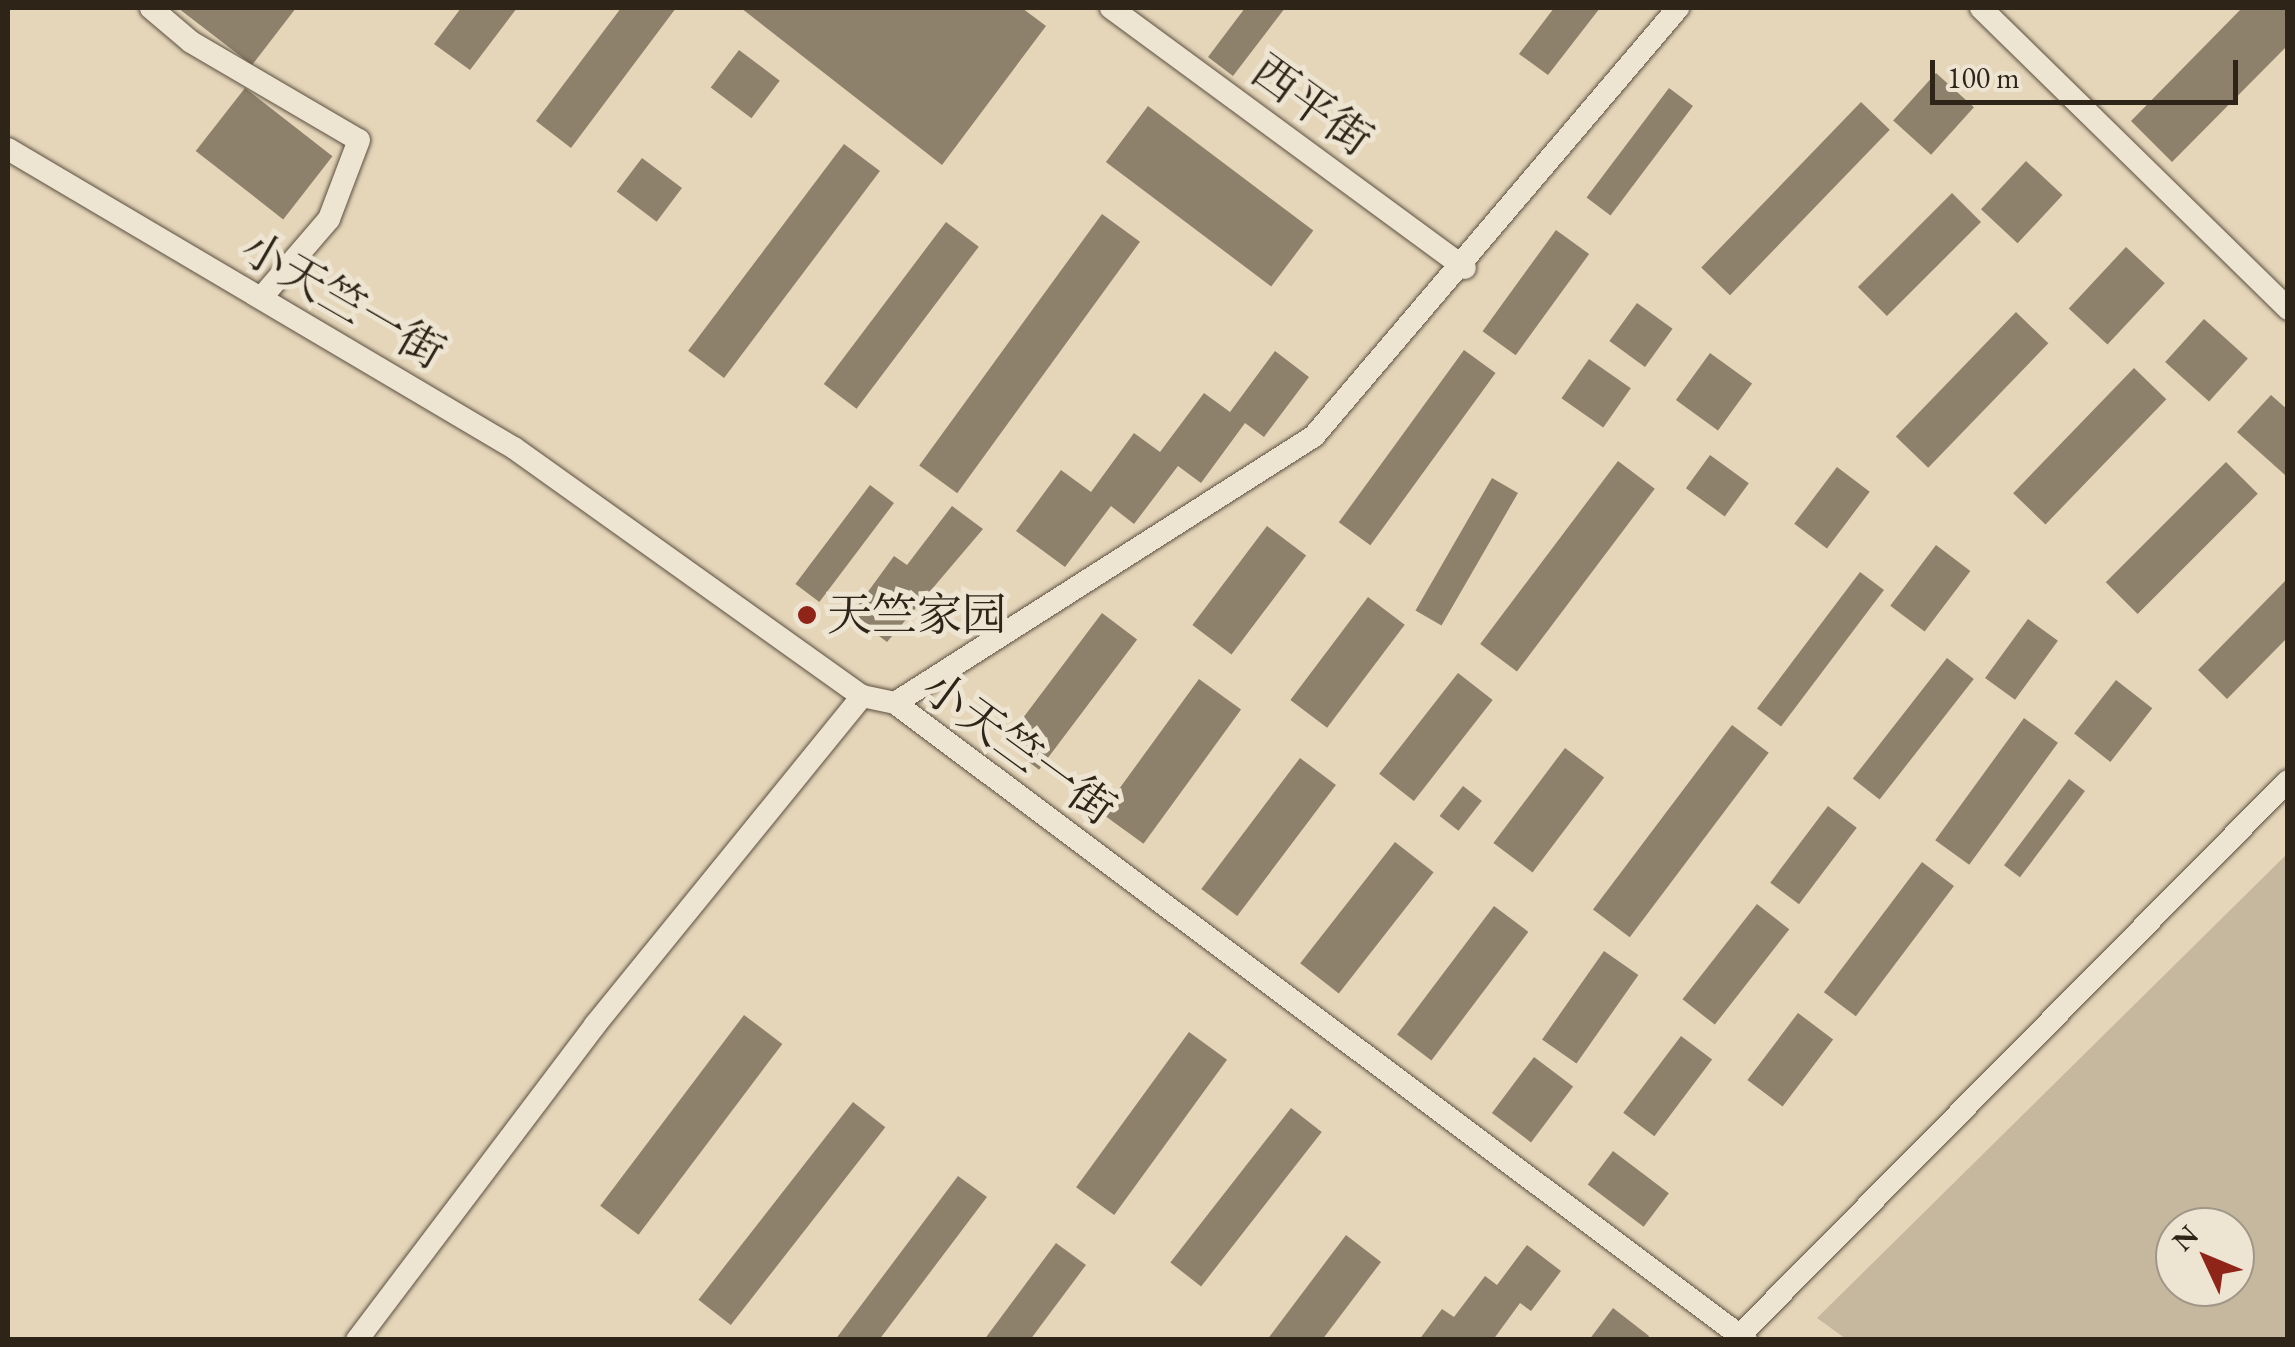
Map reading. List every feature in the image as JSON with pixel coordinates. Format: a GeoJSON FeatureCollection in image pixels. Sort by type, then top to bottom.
{"type":"FeatureCollection","features":[{"type":"Feature","properties":{"kind":"street"},"geometry":{"type":"LineString","coordinates":[[150,8],[191,42],[359,140],[329,219],[261,298]]}},
{"type":"Feature","properties":{"kind":"street","name":"西平街"},"geometry":{"type":"LineString","coordinates":[[1111,8],[1465,268]]}},
{"type":"Feature","properties":{"kind":"street"},"geometry":{"type":"LineString","coordinates":[[896,703],[1314,436],[1465,268],[1678,8]]}},
{"type":"Feature","properties":{"kind":"street"},"geometry":{"type":"LineString","coordinates":[[1982,8],[2288,308]]}},
{"type":"Feature","properties":{"kind":"street","name":"小天竺一街"},"geometry":{"type":"LineString","coordinates":[[8,149],[514,448],[862,696],[896,703],[1740,1338]]}},
{"type":"Feature","properties":{"kind":"street"},"geometry":{"type":"LineString","coordinates":[[358,1340],[595,1025],[862,696]]}},
{"type":"Feature","properties":{"kind":"street"},"geometry":{"type":"LineString","coordinates":[[1740,1338],[2288,781]]}},
{"type":"Feature","properties":{"kind":"shaded area"},"geometry":{"type":"Polygon","coordinates":[[[2287,854],[2287,1339],[1846,1339],[1817,1318],[2287,854]]]}},
{"type":"Feature","properties":{"kind":"building"},"geometry":{"type":"Polygon","coordinates":[[[178,8],[296,8],[252,65],[178,8]]]}},
{"type":"Feature","properties":{"kind":"building"},"geometry":{"type":"Polygon","coordinates":[[[461,8],[517,8],[470,70],[434,44],[461,8]]]}},
{"type":"Feature","properties":{"kind":"building"},"geometry":{"type":"Polygon","coordinates":[[[621,8],[676,8],[571,148],[536,121],[621,8]]]}},
{"type":"Feature","properties":{"kind":"building"},"geometry":{"type":"Polygon","coordinates":[[[741,8],[1022,8],[1046,26],[942,165],[741,8]]]}},
{"type":"Feature","properties":{"kind":"building"},"geometry":{"type":"Polygon","coordinates":[[[1245,8],[1285,8],[1233,76],[1208,57],[1245,8]]]}},
{"type":"Feature","properties":{"kind":"building"},"geometry":{"type":"Polygon","coordinates":[[[1554,8],[1600,8],[1548,75],[1519,54],[1554,8]]]}},
{"type":"Feature","properties":{"kind":"building"},"geometry":{"type":"Polygon","coordinates":[[[2242,8],[2288,8],[2288,45],[2172,162],[2131,121],[2242,8]]]}},
{"type":"Feature","properties":{"kind":"building"},"geometry":{"type":"Polygon","coordinates":[[[739,50],[780,81],[751,118],[711,88],[739,50]]]}},
{"type":"Feature","properties":{"kind":"building"},"geometry":{"type":"Polygon","coordinates":[[[1936,73],[1974,107],[1931,155],[1893,121],[1936,73]]]}},
{"type":"Feature","properties":{"kind":"building"},"geometry":{"type":"Polygon","coordinates":[[[245,88],[332,156],[283,219],[196,151],[245,88]]]}},
{"type":"Feature","properties":{"kind":"building"},"geometry":{"type":"Polygon","coordinates":[[[1669,88],[1693,106],[1611,215],[1587,197],[1669,88]]]}},
{"type":"Feature","properties":{"kind":"building"},"geometry":{"type":"Polygon","coordinates":[[[1861,102],[1890,130],[1730,295],[1701,267],[1861,102]]]}},
{"type":"Feature","properties":{"kind":"building"},"geometry":{"type":"Polygon","coordinates":[[[1148,106],[1313,231],[1271,286],[1106,162],[1148,106]]]}},
{"type":"Feature","properties":{"kind":"building"},"geometry":{"type":"Polygon","coordinates":[[[844,144],[880,171],[724,378],[688,351],[844,144]]]}},
{"type":"Feature","properties":{"kind":"building"},"geometry":{"type":"Polygon","coordinates":[[[642,158],[682,188],[657,222],[617,192],[642,158]]]}},
{"type":"Feature","properties":{"kind":"building"},"geometry":{"type":"Polygon","coordinates":[[[2026,161],[2063,195],[2018,243],[1981,209],[2026,161]]]}},
{"type":"Feature","properties":{"kind":"building"},"geometry":{"type":"Polygon","coordinates":[[[1952,193],[1981,222],[1887,316],[1858,287],[1952,193]]]}},
{"type":"Feature","properties":{"kind":"building"},"geometry":{"type":"Polygon","coordinates":[[[1102,214],[1140,242],[957,493],[919,466],[1102,214]]]}},
{"type":"Feature","properties":{"kind":"building"},"geometry":{"type":"Polygon","coordinates":[[[946,222],[979,247],[857,409],[824,384],[946,222]]]}},
{"type":"Feature","properties":{"kind":"building"},"geometry":{"type":"Polygon","coordinates":[[[1556,230],[1589,254],[1516,355],[1483,331],[1556,230]]]}},
{"type":"Feature","properties":{"kind":"building"},"geometry":{"type":"Polygon","coordinates":[[[2126,247],[2165,283],[2107,345],[2069,308],[2126,247]]]}},
{"type":"Feature","properties":{"kind":"building"},"geometry":{"type":"Polygon","coordinates":[[[1637,303],[1673,329],[1645,367],[1609,341],[1637,303]]]}},
{"type":"Feature","properties":{"kind":"building"},"geometry":{"type":"Polygon","coordinates":[[[2016,312],[2048,343],[1928,468],[1896,436],[2016,312]]]}},
{"type":"Feature","properties":{"kind":"building"},"geometry":{"type":"Polygon","coordinates":[[[2204,319],[2248,358],[2209,402],[2165,362],[2204,319]]]}},
{"type":"Feature","properties":{"kind":"building"},"geometry":{"type":"Polygon","coordinates":[[[1464,350],[1496,373],[1370,545],[1339,522],[1464,350]]]}},
{"type":"Feature","properties":{"kind":"building"},"geometry":{"type":"Polygon","coordinates":[[[1275,351],[1309,377],[1264,437],[1245,423],[1201,483],[1178,466],[1134,524],[1111,506],[1065,567],[1016,531],[1061,470],[1091,492],[1134,433],[1160,452],[1204,393],[1230,412],[1275,351]]]}},
{"type":"Feature","properties":{"kind":"building"},"geometry":{"type":"Polygon","coordinates":[[[1710,353],[1752,384],[1718,430],[1676,400],[1710,353]]]}},
{"type":"Feature","properties":{"kind":"building"},"geometry":{"type":"Polygon","coordinates":[[[1589,359],[1631,388],[1603,428],[1561,398],[1589,359]]]}},
{"type":"Feature","properties":{"kind":"building"},"geometry":{"type":"Polygon","coordinates":[[[2134,368],[2166,399],[2045,524],[2013,493],[2134,368]]]}},
{"type":"Feature","properties":{"kind":"building"},"geometry":{"type":"Polygon","coordinates":[[[2271,395],[2288,410],[2285,475],[2237,432],[2271,395]]]}},
{"type":"Feature","properties":{"kind":"building"},"geometry":{"type":"Polygon","coordinates":[[[1710,455],[1749,483],[1725,516],[1686,488],[1710,455]]]}},
{"type":"Feature","properties":{"kind":"building"},"geometry":{"type":"Polygon","coordinates":[[[1618,461],[1655,489],[1517,672],[1480,644],[1618,461]]]}},
{"type":"Feature","properties":{"kind":"building"},"geometry":{"type":"Polygon","coordinates":[[[2226,462],[2258,494],[2138,614],[2106,582],[2226,462]]]}},
{"type":"Feature","properties":{"kind":"building"},"geometry":{"type":"Polygon","coordinates":[[[1837,467],[1870,492],[1827,548],[1794,524],[1837,467]]]}},
{"type":"Feature","properties":{"kind":"building"},"geometry":{"type":"Polygon","coordinates":[[[1492,478],[1518,493],[1441,626],[1416,611],[1492,478]]]}},
{"type":"Feature","properties":{"kind":"building"},"geometry":{"type":"Polygon","coordinates":[[[870,485],[894,503],[819,602],[795,584],[870,485]]]}},
{"type":"Feature","properties":{"kind":"building"},"geometry":{"type":"Polygon","coordinates":[[[952,506],[983,529],[887,642],[851,615],[894,556],[907,565],[952,506]]]}},
{"type":"Feature","properties":{"kind":"building"},"geometry":{"type":"Polygon","coordinates":[[[1267,526],[1306,555],[1232,655],[1192,625],[1267,526]]]}},
{"type":"Feature","properties":{"kind":"building"},"geometry":{"type":"Polygon","coordinates":[[[1936,545],[1970,571],[1925,632],[1890,606],[1936,545]]]}},
{"type":"Feature","properties":{"kind":"building"},"geometry":{"type":"Polygon","coordinates":[[[1860,572],[1884,590],[1781,727],[1757,709],[1860,572]]]}},
{"type":"Feature","properties":{"kind":"building"},"geometry":{"type":"Polygon","coordinates":[[[2288,578],[2288,637],[2227,699],[2198,670],[2288,578]]]}},
{"type":"Feature","properties":{"kind":"building"},"geometry":{"type":"Polygon","coordinates":[[[1368,597],[1405,625],[1327,728],[1290,700],[1368,597]]]}},
{"type":"Feature","properties":{"kind":"building"},"geometry":{"type":"Polygon","coordinates":[[[1102,613],[1137,639],[1039,770],[1004,743],[1102,613]]]}},
{"type":"Feature","properties":{"kind":"building"},"geometry":{"type":"Polygon","coordinates":[[[2028,619],[2058,641],[2015,700],[1985,678],[2028,619]]]}},
{"type":"Feature","properties":{"kind":"building"},"geometry":{"type":"Polygon","coordinates":[[[1947,658],[1974,679],[1880,799],[1853,779],[1947,658]]]}},
{"type":"Feature","properties":{"kind":"building"},"geometry":{"type":"Polygon","coordinates":[[[1458,673],[1493,700],[1414,801],[1379,774],[1458,673]]]}},
{"type":"Feature","properties":{"kind":"building"},"geometry":{"type":"Polygon","coordinates":[[[1199,679],[1241,710],[1143,844],[1101,813],[1199,679]]]}},
{"type":"Feature","properties":{"kind":"building"},"geometry":{"type":"Polygon","coordinates":[[[2116,680],[2152,708],[2110,762],[2074,734],[2116,680]]]}},
{"type":"Feature","properties":{"kind":"building"},"geometry":{"type":"Polygon","coordinates":[[[2024,718],[2058,743],[1969,865],[1935,840],[2024,718]]]}},
{"type":"Feature","properties":{"kind":"building"},"geometry":{"type":"Polygon","coordinates":[[[1732,725],[1769,753],[1630,937],[1593,909],[1732,725]]]}},
{"type":"Feature","properties":{"kind":"building"},"geometry":{"type":"Polygon","coordinates":[[[1565,748],[1604,777],[1533,873],[1493,843],[1565,748]]]}},
{"type":"Feature","properties":{"kind":"building"},"geometry":{"type":"Polygon","coordinates":[[[1300,758],[1336,785],[1237,916],[1201,889],[1300,758]]]}},
{"type":"Feature","properties":{"kind":"building"},"geometry":{"type":"Polygon","coordinates":[[[2069,779],[2085,791],[2020,877],[2004,865],[2069,779]]]}},
{"type":"Feature","properties":{"kind":"building"},"geometry":{"type":"Polygon","coordinates":[[[1463,786],[1482,801],[1459,831],[1440,816],[1463,786]]]}},
{"type":"Feature","properties":{"kind":"building"},"geometry":{"type":"Polygon","coordinates":[[[1828,806],[1857,828],[1799,904],[1770,883],[1828,806]]]}},
{"type":"Feature","properties":{"kind":"building"},"geometry":{"type":"Polygon","coordinates":[[[1395,842],[1434,872],[1339,994],[1300,963],[1395,842]]]}},
{"type":"Feature","properties":{"kind":"building"},"geometry":{"type":"Polygon","coordinates":[[[1922,862],[1954,886],[1856,1016],[1824,992],[1922,862]]]}},
{"type":"Feature","properties":{"kind":"building"},"geometry":{"type":"Polygon","coordinates":[[[1757,904],[1789,929],[1715,1025],[1683,999],[1757,904]]]}},
{"type":"Feature","properties":{"kind":"building"},"geometry":{"type":"Polygon","coordinates":[[[1494,906],[1528,932],[1431,1060],[1397,1035],[1494,906]]]}},
{"type":"Feature","properties":{"kind":"building"},"geometry":{"type":"Polygon","coordinates":[[[1604,951],[1638,975],[1576,1064],[1542,1039],[1604,951]]]}},
{"type":"Feature","properties":{"kind":"building"},"geometry":{"type":"Polygon","coordinates":[[[1798,1013],[1833,1039],[1783,1107],[1747,1080],[1798,1013]]]}},
{"type":"Feature","properties":{"kind":"building"},"geometry":{"type":"Polygon","coordinates":[[[744,1015],[782,1044],[639,1235],[600,1206],[744,1015]]]}},
{"type":"Feature","properties":{"kind":"building"},"geometry":{"type":"Polygon","coordinates":[[[1189,1032],[1227,1060],[1114,1215],[1076,1187],[1189,1032]]]}},
{"type":"Feature","properties":{"kind":"building"},"geometry":{"type":"Polygon","coordinates":[[[1681,1036],[1712,1059],[1654,1136],[1623,1113],[1681,1036]]]}},
{"type":"Feature","properties":{"kind":"building"},"geometry":{"type":"Polygon","coordinates":[[[1534,1057],[1573,1086],[1531,1142],[1492,1113],[1534,1057]]]}},
{"type":"Feature","properties":{"kind":"building"},"geometry":{"type":"Polygon","coordinates":[[[853,1102],[885,1127],[731,1325],[698,1300],[853,1102]]]}},
{"type":"Feature","properties":{"kind":"building"},"geometry":{"type":"Polygon","coordinates":[[[1291,1108],[1322,1132],[1201,1286],[1170,1262],[1291,1108]]]}},
{"type":"Feature","properties":{"kind":"building"},"geometry":{"type":"Polygon","coordinates":[[[1613,1151],[1669,1193],[1644,1227],[1588,1185],[1613,1151]]]}},
{"type":"Feature","properties":{"kind":"building"},"geometry":{"type":"Polygon","coordinates":[[[958,1176],[987,1197],[879,1340],[835,1340],[958,1176]]]}},
{"type":"Feature","properties":{"kind":"building"},"geometry":{"type":"Polygon","coordinates":[[[1346,1235],[1381,1262],[1322,1340],[1267,1340],[1346,1235]]]}},
{"type":"Feature","properties":{"kind":"building"},"geometry":{"type":"Polygon","coordinates":[[[1056,1243],[1086,1265],[1030,1340],[984,1340],[1056,1243]]]}},
{"type":"Feature","properties":{"kind":"building"},"geometry":{"type":"Polygon","coordinates":[[[1527,1245],[1561,1271],[1531,1311],[1520,1303],[1493,1340],[1419,1340],[1442,1309],[1454,1317],[1485,1276],[1497,1285],[1527,1245]]]}},
{"type":"Feature","properties":{"kind":"building"},"geometry":{"type":"Polygon","coordinates":[[[1613,1308],[1649,1336],[1647,1340],[1589,1340],[1613,1308]]]}},
{"type":"Feature","properties":{"kind":"place","name":"天竺家园"},"geometry":{"type":"Point","coordinates":[807,615]}}]}
